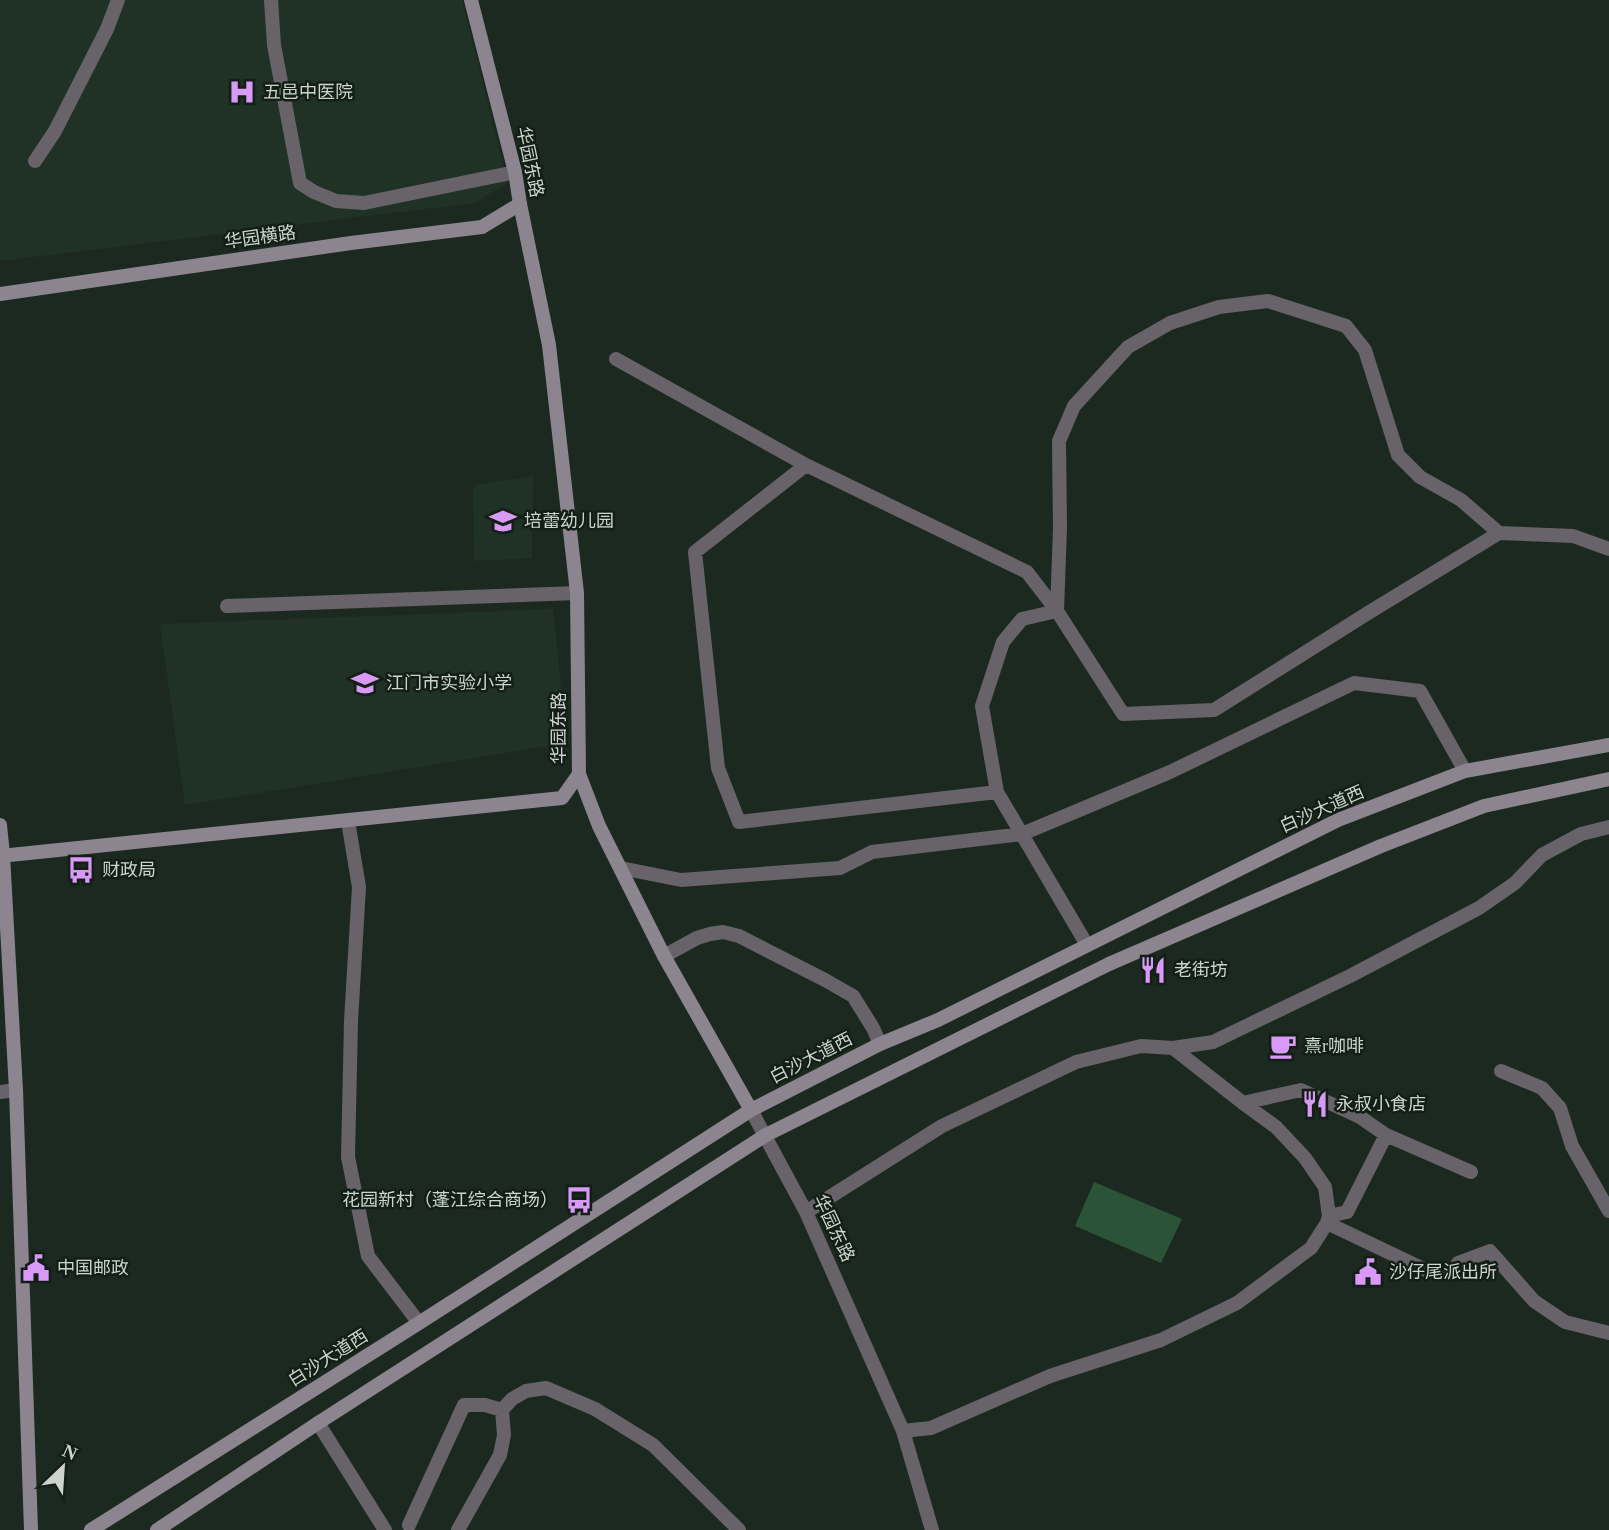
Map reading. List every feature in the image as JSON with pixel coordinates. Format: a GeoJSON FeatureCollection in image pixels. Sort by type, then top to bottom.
{"type":"FeatureCollection","features":[{"type":"Feature","properties":{"kind":"main road","name":"华园东路"},"geometry":{"type":"LineString","coordinates":[[471,0],[515,172],[549,345],[578,593],[579,774],[599,826],[664,956],[751,1110]]}},
{"type":"Feature","properties":{"kind":"main road","name":"华园横路"},"geometry":{"type":"LineString","coordinates":[[0,294],[351,243],[482,227],[520,204]]}},
{"type":"Feature","properties":{"kind":"main road","name":"白沙大道西"},"geometry":{"type":"LineString","coordinates":[[91,1530],[751,1110],[880,1044],[938,1020],[1338,820],[1465,771],[1609,745]]}},
{"type":"Feature","properties":{"kind":"main road"},"geometry":{"type":"LineString","coordinates":[[2,856],[562,798],[579,774]]}},
{"type":"Feature","properties":{"kind":"main road"},"geometry":{"type":"LineString","coordinates":[[157,1530],[318,1423],[766,1135],[1109,964],[1369,852],[1485,806],[1609,779]]}},
{"type":"Feature","properties":{"kind":"main road"},"geometry":{"type":"LineString","coordinates":[[0,825],[16,1090],[31,1530]]}},
{"type":"Feature","properties":{"kind":"street"},"geometry":{"type":"LineString","coordinates":[[35,161],[55,131],[107,29],[118,0]]}},
{"type":"Feature","properties":{"kind":"street"},"geometry":{"type":"LineString","coordinates":[[271,0],[274,45],[300,183],[336,201],[364,203],[515,172]]}},
{"type":"Feature","properties":{"kind":"street"},"geometry":{"type":"LineString","coordinates":[[1057,611],[1059,441],[1074,406],[1128,347],[1170,323],[1219,307],[1268,301],[1346,326],[1365,350],[1398,455],[1420,477],[1461,500],[1499,533]]}},
{"type":"Feature","properties":{"kind":"street"},"geometry":{"type":"LineString","coordinates":[[616,359],[806,465],[1027,572],[1057,611],[1123,714],[1214,710],[1499,533],[1573,536],[1609,549]]}},
{"type":"Feature","properties":{"kind":"street"},"geometry":{"type":"LineString","coordinates":[[806,465],[695,552],[718,768],[739,822],[997,792]]}},
{"type":"Feature","properties":{"kind":"street"},"geometry":{"type":"LineString","coordinates":[[227,606],[578,593]]}},
{"type":"Feature","properties":{"kind":"street"},"geometry":{"type":"LineString","coordinates":[[1057,611],[1022,619],[1003,642],[982,706],[997,792],[1087,945]]}},
{"type":"Feature","properties":{"kind":"street"},"geometry":{"type":"LineString","coordinates":[[621,869],[681,880],[840,868],[872,852],[1022,834],[1170,772],[1354,683],[1420,691],[1465,771]]}},
{"type":"Feature","properties":{"kind":"street"},"geometry":{"type":"LineString","coordinates":[[348,821],[359,887],[351,1021],[348,1157],[368,1256],[419,1323]]}},
{"type":"Feature","properties":{"kind":"street"},"geometry":{"type":"LineString","coordinates":[[806,1212],[942,1126],[1076,1062],[1141,1046],[1172,1048],[1213,1042],[1350,976],[1479,908],[1515,883],[1542,855],[1581,834],[1609,827]]}},
{"type":"Feature","properties":{"kind":"street"},"geometry":{"type":"LineString","coordinates":[[664,956],[710,934],[723,932],[739,936],[853,996],[880,1044]]}},
{"type":"Feature","properties":{"kind":"street"},"geometry":{"type":"LineString","coordinates":[[903,1431],[931,1428],[1050,1376],[1161,1340],[1237,1303],[1311,1248],[1328,1219],[1325,1187],[1305,1157],[1276,1127],[1172,1048]]}},
{"type":"Feature","properties":{"kind":"street"},"geometry":{"type":"LineString","coordinates":[[1501,1071],[1542,1088],[1559,1108],[1572,1146],[1609,1211]]}},
{"type":"Feature","properties":{"kind":"street"},"geometry":{"type":"LineString","coordinates":[[0,1091],[16,1090]]}},
{"type":"Feature","properties":{"kind":"street"},"geometry":{"type":"LineString","coordinates":[[1243,1103],[1301,1090],[1360,1117],[1386,1135],[1471,1172]]}},
{"type":"Feature","properties":{"kind":"street","name":"华园东路"},"geometry":{"type":"LineString","coordinates":[[751,1110],[806,1212],[903,1431],[932,1530]]}},
{"type":"Feature","properties":{"kind":"street"},"geometry":{"type":"LineString","coordinates":[[1328,1219],[1347,1212],[1386,1135]]}},
{"type":"Feature","properties":{"kind":"street"},"geometry":{"type":"LineString","coordinates":[[1328,1219],[1430,1272],[1455,1270],[1458,1263],[1490,1251],[1534,1301],[1565,1322],[1609,1333]]}},
{"type":"Feature","properties":{"kind":"street"},"geometry":{"type":"LineString","coordinates":[[458,1530],[500,1455],[504,1435],[502,1410],[512,1399],[526,1391],[545,1388],[596,1409],[653,1446],[739,1530]]}},
{"type":"Feature","properties":{"kind":"street"},"geometry":{"type":"LineString","coordinates":[[409,1525],[464,1405],[485,1405],[502,1410]]}},
{"type":"Feature","properties":{"kind":"street"},"geometry":{"type":"LineString","coordinates":[[318,1423],[385,1530]]}},
{"type":"Feature","properties":{"kind":"shaded area","name":"五邑中医院"},"geometry":{"type":"Polygon","coordinates":[[[0,0],[462,0],[508,183],[474,203],[0,261],[0,0]]]}},
{"type":"Feature","properties":{"kind":"shaded area","name":"培蕾幼儿园"},"geometry":{"type":"Polygon","coordinates":[[[533,476],[532,558],[474,561],[473,485],[533,476]]]}},
{"type":"Feature","properties":{"kind":"shaded area","name":"江门市实验小学"},"geometry":{"type":"Polygon","coordinates":[[[553,609],[567,743],[185,805],[160,624],[553,609]]]}},
{"type":"Feature","properties":{"kind":"green space"},"geometry":{"type":"Polygon","coordinates":[[[1094,1182],[1182,1219],[1161,1263],[1075,1226],[1094,1182]]]}},
{"type":"Feature","properties":{"kind":"place","name":"五邑中医院"},"geometry":{"type":"Point","coordinates":[242,92]}},
{"type":"Feature","properties":{"kind":"place","name":"培蕾幼儿园"},"geometry":{"type":"Point","coordinates":[503,521]}},
{"type":"Feature","properties":{"kind":"place","name":"江门市实验小学"},"geometry":{"type":"Point","coordinates":[365,683]}},
{"type":"Feature","properties":{"kind":"place","name":"财政局"},"geometry":{"type":"Point","coordinates":[81,870]}},
{"type":"Feature","properties":{"kind":"place","name":"老街坊"},"geometry":{"type":"Point","coordinates":[1153,970]}},
{"type":"Feature","properties":{"kind":"place","name":"熹r咖啡"},"geometry":{"type":"Point","coordinates":[1283,1046]}},
{"type":"Feature","properties":{"kind":"place","name":"永叔小食店"},"geometry":{"type":"Point","coordinates":[1315,1104]}},
{"type":"Feature","properties":{"kind":"place","name":"花园新村（蓬江综合商场）"},"geometry":{"type":"Point","coordinates":[579,1200]}},
{"type":"Feature","properties":{"kind":"place","name":"中国邮政"},"geometry":{"type":"Point","coordinates":[36,1268]}},
{"type":"Feature","properties":{"kind":"place","name":"沙仔尾派出所"},"geometry":{"type":"Point","coordinates":[1368,1272]}}]}
